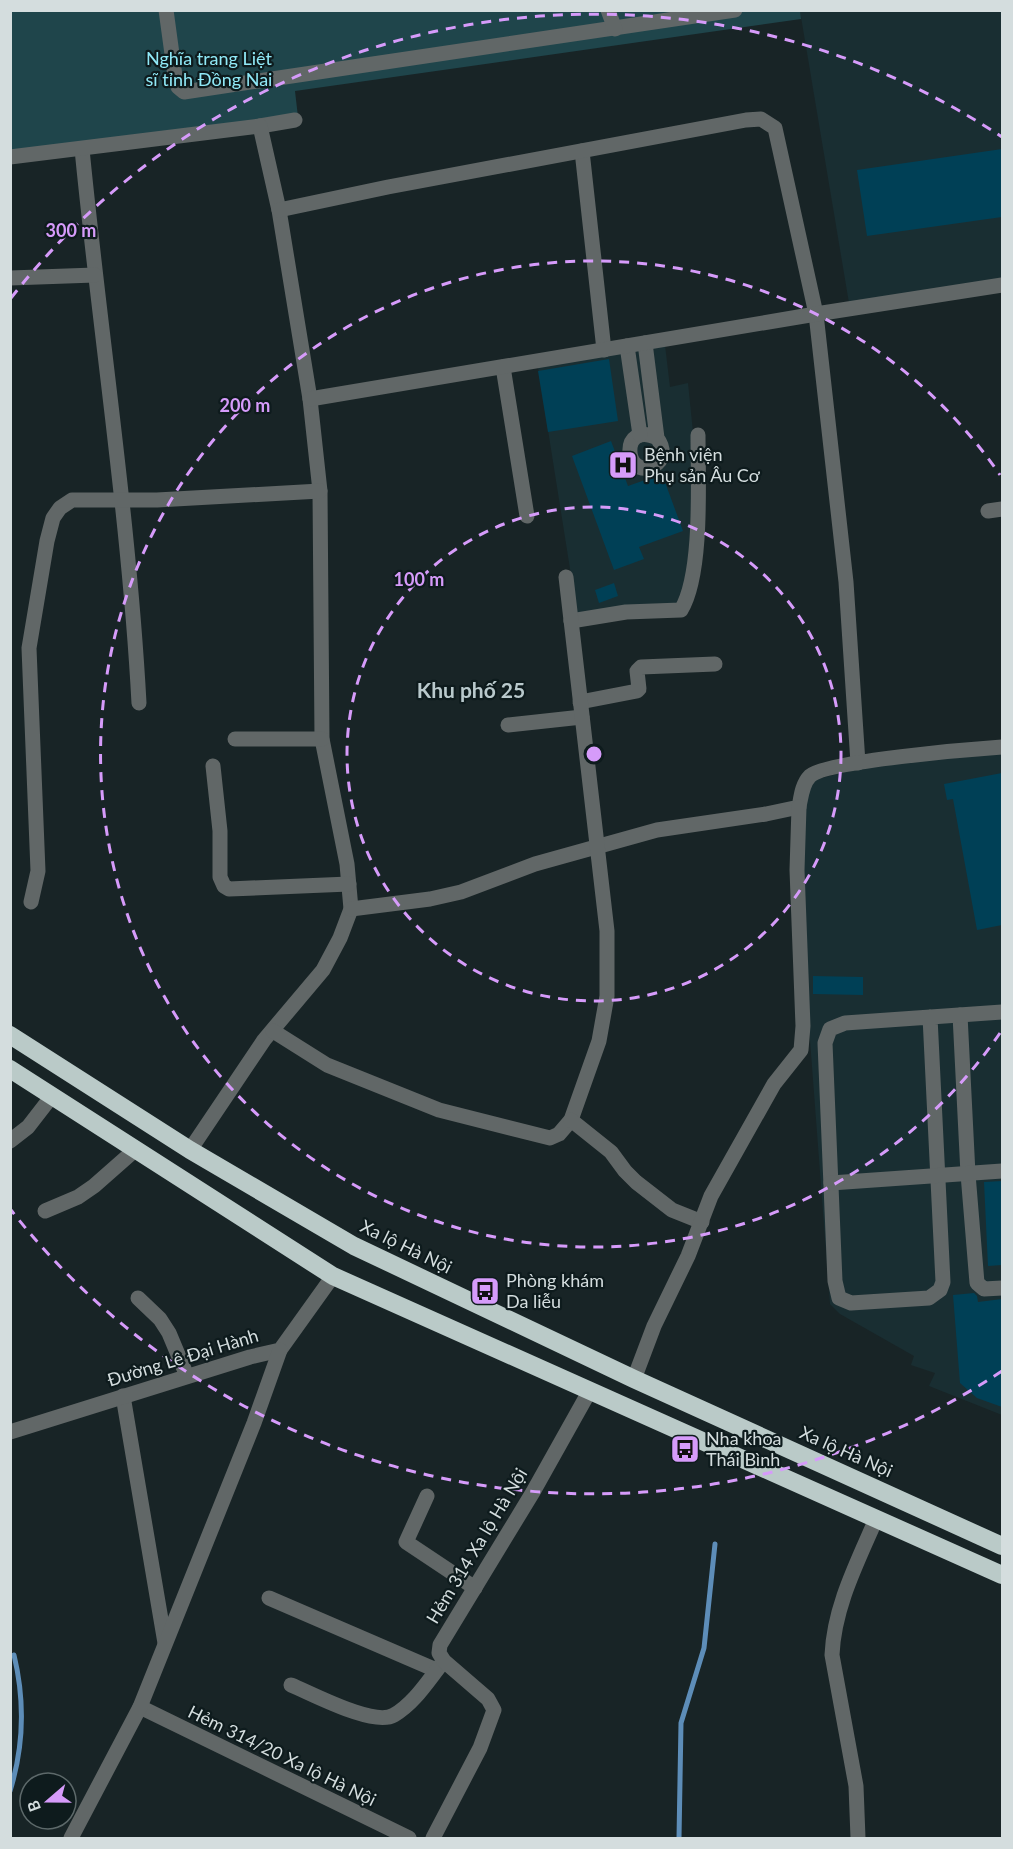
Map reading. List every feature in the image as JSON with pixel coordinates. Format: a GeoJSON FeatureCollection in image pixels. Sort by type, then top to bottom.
{"type":"FeatureCollection","features":[{"type":"Feature","properties":{"kind":"highway","name":"Xa lộ Hà Nội"},"geometry":{"type":"LineString","coordinates":[[10,1035],[190,1150],[354,1246],[634,1379],[1002,1546]]}},
{"type":"Feature","properties":{"kind":"highway"},"geometry":{"type":"LineString","coordinates":[[10,1069],[333,1276],[1002,1575]]}},
{"type":"Feature","properties":{"kind":"street"},"geometry":{"type":"LineString","coordinates":[[165,10],[175,76],[178,87],[184,92],[735,10]]}},
{"type":"Feature","properties":{"kind":"street"},"geometry":{"type":"LineString","coordinates":[[608,10],[615,29]]}},
{"type":"Feature","properties":{"kind":"street"},"geometry":{"type":"LineString","coordinates":[[279,210],[746,120],[761,119],[775,128],[816,314],[846,582],[858,763]]}},
{"type":"Feature","properties":{"kind":"street"},"geometry":{"type":"LineString","coordinates":[[10,157],[294,120]]}},
{"type":"Feature","properties":{"kind":"street"},"geometry":{"type":"LineString","coordinates":[[190,1150],[264,1040],[323,970],[340,938],[351,909],[337,812],[322,740],[320,491],[310,399],[279,210],[260,126]]}},
{"type":"Feature","properties":{"kind":"street"},"geometry":{"type":"LineString","coordinates":[[82,149],[135,623],[139,703]]}},
{"type":"Feature","properties":{"kind":"street"},"geometry":{"type":"LineString","coordinates":[[582,151],[604,350]]}},
{"type":"Feature","properties":{"kind":"street"},"geometry":{"type":"LineString","coordinates":[[10,278],[95,275]]}},
{"type":"Feature","properties":{"kind":"street"},"geometry":{"type":"LineString","coordinates":[[310,399],[1002,285]]}},
{"type":"Feature","properties":{"kind":"street"},"geometry":{"type":"LineString","coordinates":[[645,343],[657,438]]}},
{"type":"Feature","properties":{"kind":"street"},"geometry":{"type":"LineString","coordinates":[[627,346],[640,435]]}},
{"type":"Feature","properties":{"kind":"street"},"geometry":{"type":"LineString","coordinates":[[503,367],[527,516]]}},
{"type":"Feature","properties":{"kind":"street"},"geometry":{"type":"LineString","coordinates":[[649,434],[657,438],[662,444],[663,452],[660,460],[655,466],[639,467],[629,455],[629,447],[633,440],[640,435],[649,434]]}},
{"type":"Feature","properties":{"kind":"street"},"geometry":{"type":"LineString","coordinates":[[571,621],[626,612],[681,610],[692,586],[696,556],[698,435]]}},
{"type":"Feature","properties":{"kind":"street"},"geometry":{"type":"LineString","coordinates":[[31,902],[38,871],[29,648],[47,541],[53,518],[60,508],[72,500],[157,500],[320,491]]}},
{"type":"Feature","properties":{"kind":"street"},"geometry":{"type":"LineString","coordinates":[[273,1032],[327,1065],[439,1110],[550,1138],[559,1134],[571,1120],[599,1041],[607,996],[607,931],[566,577]]}},
{"type":"Feature","properties":{"kind":"street"},"geometry":{"type":"LineString","coordinates":[[508,725],[581,710],[637,692],[639,689],[637,671],[641,667],[715,664]]}},
{"type":"Feature","properties":{"kind":"street"},"geometry":{"type":"LineString","coordinates":[[235,739],[322,740]]}},
{"type":"Feature","properties":{"kind":"street"},"geometry":{"type":"LineString","coordinates":[[634,1379],[654,1326],[702,1222],[711,1196],[774,1084],[801,1050],[803,1026],[797,870],[799,807],[804,784],[818,771],[858,763],[1002,747]]}},
{"type":"Feature","properties":{"kind":"street"},"geometry":{"type":"LineString","coordinates":[[213,766],[220,831],[220,877],[224,886],[229,889],[349,884]]}},
{"type":"Feature","properties":{"kind":"street"},"geometry":{"type":"LineString","coordinates":[[351,909],[430,899],[461,892],[535,864],[657,830],[799,807]]}},
{"type":"Feature","properties":{"kind":"street"},"geometry":{"type":"LineString","coordinates":[[930,1017],[943,1282],[940,1290],[929,1298],[851,1303],[839,1298],[834,1281],[825,1043],[830,1029],[845,1023],[930,1017],[960,1015],[1002,1012]]}},
{"type":"Feature","properties":{"kind":"street"},"geometry":{"type":"LineString","coordinates":[[960,1015],[968,1174],[977,1283],[984,1289],[1002,1288]]}},
{"type":"Feature","properties":{"kind":"street"},"geometry":{"type":"LineString","coordinates":[[10,1141],[28,1127],[52,1096]]}},
{"type":"Feature","properties":{"kind":"street"},"geometry":{"type":"LineString","coordinates":[[571,1120],[611,1152],[636,1182],[672,1209],[702,1222]]}},
{"type":"Feature","properties":{"kind":"street"},"geometry":{"type":"LineString","coordinates":[[45,1211],[78,1197],[136,1149]]}},
{"type":"Feature","properties":{"kind":"street"},"geometry":{"type":"LineString","coordinates":[[831,1183],[1002,1172]]}},
{"type":"Feature","properties":{"kind":"street","name":"Đường Lê Đại Hành"},"geometry":{"type":"LineString","coordinates":[[10,1432],[187,1376],[280,1350],[333,1276]]}},
{"type":"Feature","properties":{"kind":"street"},"geometry":{"type":"LineString","coordinates":[[138,1298],[160,1319],[169,1333],[187,1376]]}},
{"type":"Feature","properties":{"kind":"street"},"geometry":{"type":"LineString","coordinates":[[71,1839],[140,1707],[250,1433],[280,1350]]}},
{"type":"Feature","properties":{"kind":"street","name":"Hẻm 314 Xa lộ Hà Nội"},"geometry":{"type":"LineString","coordinates":[[440,1666],[440,1644],[533,1492],[589,1392]]}},
{"type":"Feature","properties":{"kind":"street"},"geometry":{"type":"LineString","coordinates":[[123,1396],[165,1642]]}},
{"type":"Feature","properties":{"kind":"street"},"geometry":{"type":"LineString","coordinates":[[427,1496],[406,1542],[475,1588]]}},
{"type":"Feature","properties":{"kind":"street"},"geometry":{"type":"LineString","coordinates":[[858,1839],[856,1786],[832,1655],[833,1635],[843,1597],[876,1519]]}},
{"type":"Feature","properties":{"kind":"street"},"geometry":{"type":"LineString","coordinates":[[269,1598],[440,1666],[488,1699],[494,1710],[480,1748],[433,1839]]}},
{"type":"Feature","properties":{"kind":"street"},"geometry":{"type":"LineString","coordinates":[[291,1684],[369,1718],[384,1719],[394,1716],[409,1704],[440,1666]]}},
{"type":"Feature","properties":{"kind":"street","name":"Hẻm 314/20 Xa lộ Hà Nội"},"geometry":{"type":"LineString","coordinates":[[140,1707],[409,1839]]}},
{"type":"Feature","properties":{"kind":"shaded area"},"geometry":{"type":"Polygon","coordinates":[[[800,11],[1002,11],[1002,279],[849,303],[800,11]]]}},
{"type":"Feature","properties":{"kind":"shaded area","name":"Bệnh viện Phụ sản Âu Cơ"},"geometry":{"type":"Polygon","coordinates":[[[665,345],[670,387],[688,383],[693,432],[690,553],[686,585],[677,605],[577,613],[538,367],[665,345]]]}},
{"type":"Feature","properties":{"kind":"shaded area"},"geometry":{"type":"Polygon","coordinates":[[[1002,753],[1002,1415],[929,1386],[935,1373],[911,1365],[914,1356],[840,1314],[830,1304],[809,1027],[803,873],[805,807],[813,780],[858,769],[1002,753]]]}},
{"type":"Feature","properties":{"kind":"green space","name":"Nghĩa trang Liệt sĩ tỉnh Đồng Nai"},"geometry":{"type":"Polygon","coordinates":[[[800,10],[801,19],[295,91],[298,117],[11,151],[10,11],[800,10]]]}},
{"type":"Feature","properties":{"kind":"building"},"geometry":{"type":"Polygon","coordinates":[[[1002,149],[1002,217],[867,236],[857,170],[1002,149]]]}},
{"type":"Feature","properties":{"kind":"building"},"geometry":{"type":"Polygon","coordinates":[[[609,359],[618,421],[548,432],[538,371],[609,359]]]}},
{"type":"Feature","properties":{"kind":"building"},"geometry":{"type":"Polygon","coordinates":[[[611,441],[628,486],[662,474],[683,531],[639,547],[644,559],[614,570],[572,456],[611,441]]]}},
{"type":"Feature","properties":{"kind":"building"},"geometry":{"type":"Polygon","coordinates":[[[614,583],[618,596],[599,603],[595,590],[614,583]]]}},
{"type":"Feature","properties":{"kind":"building"},"geometry":{"type":"Polygon","coordinates":[[[1002,773],[1002,925],[977,930],[953,799],[947,800],[944,784],[1002,773]]]}},
{"type":"Feature","properties":{"kind":"building"},"geometry":{"type":"Polygon","coordinates":[[[813,976],[863,977],[863,995],[813,994],[813,976]]]}},
{"type":"Feature","properties":{"kind":"building"},"geometry":{"type":"Polygon","coordinates":[[[1002,1181],[1002,1265],[988,1266],[984,1182],[1002,1181]]]}},
{"type":"Feature","properties":{"kind":"building"},"geometry":{"type":"Polygon","coordinates":[[[974,1293],[978,1302],[1002,1299],[1002,1407],[977,1398],[960,1383],[953,1295],[974,1293]]]}},
{"type":"Feature","properties":{"kind":"waterway"},"geometry":{"type":"LineString","coordinates":[[679,1838],[681,1723],[704,1648],[715,1544]]}},
{"type":"Feature","properties":{"kind":"waterway"},"geometry":{"type":"LineString","coordinates":[[10,1791],[18,1757],[21,1723],[20,1689],[14,1655]]}},
{"type":"Feature","properties":{"kind":"place","name":"Bệnh viện Phụ sản Âu Cơ"},"geometry":{"type":"Point","coordinates":[623,465]}},
{"type":"Feature","properties":{"kind":"place","name":"Phòng khám Da liễu"},"geometry":{"type":"Point","coordinates":[485,1291]}},
{"type":"Feature","properties":{"kind":"place","name":"Nha khoa Thái Bình"},"geometry":{"type":"Point","coordinates":[685,1449]}},
{"type":"Feature","properties":{"kind":"district","name":"Khu phố 25"},"geometry":{"type":"Point","coordinates":[471,691]}}]}
